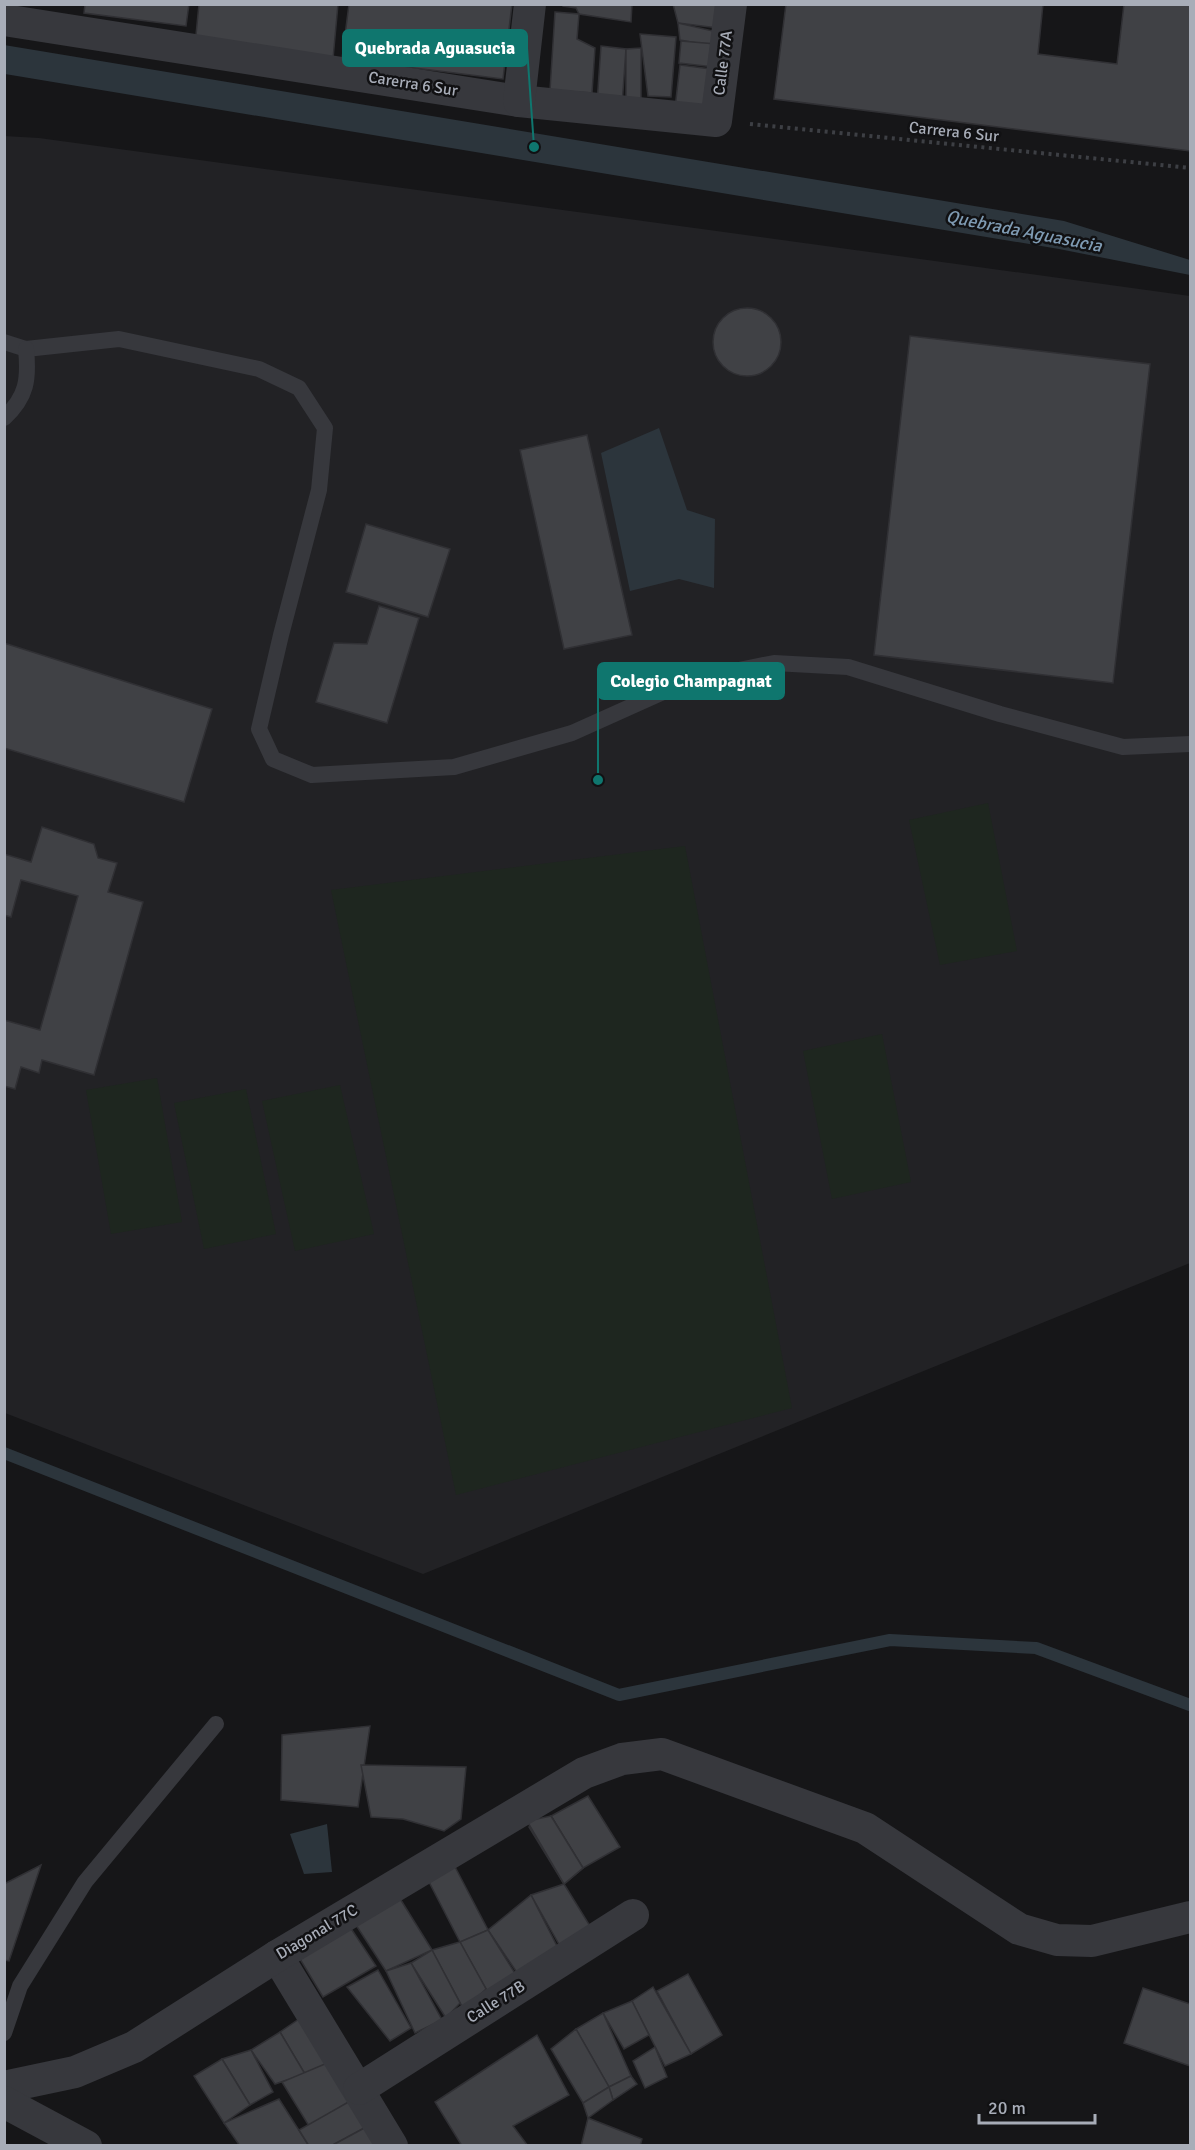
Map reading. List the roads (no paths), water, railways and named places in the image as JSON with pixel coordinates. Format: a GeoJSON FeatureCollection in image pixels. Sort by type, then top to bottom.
{"type":"FeatureCollection","features":[{"type":"Feature","properties":{"kind":"street"},"geometry":{"type":"LineString","coordinates":[[519,101],[530,4]]}},
{"type":"Feature","properties":{"kind":"street","name":"Calle 77A"},"geometry":{"type":"LineString","coordinates":[[716,121],[731,4]]}},
{"type":"Feature","properties":{"kind":"street","name":"Carerra 6 Sur"},"geometry":{"type":"LineString","coordinates":[[4,20],[519,101],[716,121]]}},
{"type":"Feature","properties":{"kind":"street","name":"Diagonal 77C"},"geometry":{"type":"LineString","coordinates":[[4,2087],[75,2072],[134,2047],[277,1956],[584,1773],[622,1759],[662,1754],[865,1828],[1019,1929],[1057,1940],[1092,1941],[1191,1917]]}},
{"type":"Feature","properties":{"kind":"street","name":"Calle 77B"},"geometry":{"type":"LineString","coordinates":[[359,2089],[633,1914]]}},
{"type":"Feature","properties":{"kind":"street"},"geometry":{"type":"LineString","coordinates":[[277,1956],[392,2145]]}},
{"type":"Feature","properties":{"kind":"street"},"geometry":{"type":"LineString","coordinates":[[4,2102],[86,2145]]}},
{"type":"Feature","properties":{"kind":"lane"},"geometry":{"type":"LineString","coordinates":[[4,342],[26,349],[119,339],[259,369],[299,387],[325,428],[319,490],[259,729],[273,759],[312,775],[454,767],[572,734],[690,680],[774,663],[848,667],[1000,714],[1123,747],[1191,744]]}},
{"type":"Feature","properties":{"kind":"lane"},"geometry":{"type":"LineString","coordinates":[[8,410],[28,376],[26,349]]}},
{"type":"Feature","properties":{"kind":"lane"},"geometry":{"type":"LineString","coordinates":[[4,2033],[20,1986],[86,1882],[216,1724]]}},
{"type":"Feature","properties":{"kind":"water","name":"Quebrada Aguasucia"},"geometry":{"type":"Polygon","coordinates":[[[4,45],[1064,221],[1190,260],[1190,275],[1059,249],[5,74],[4,45]]]}},
{"type":"Feature","properties":{"kind":"water"},"geometry":{"type":"Polygon","coordinates":[[[659,428],[687,510],[715,519],[714,588],[679,579],[630,591],[601,453],[659,428]]]}},
{"type":"Feature","properties":{"kind":"water"},"geometry":{"type":"Polygon","coordinates":[[[327,1824],[332,1872],[304,1874],[290,1834],[327,1824]]]}},
{"type":"Feature","properties":{"kind":"waterway"},"geometry":{"type":"LineString","coordinates":[[4,1453],[619,1695],[890,1640],[1036,1648],[1190,1705]]}},
{"type":"Feature","properties":{"kind":"place","name":"Quebrada Aguasucia"},"geometry":{"type":"Point","coordinates":[534,147]}},
{"type":"Feature","properties":{"kind":"place","name":"Colegio Champagnat"},"geometry":{"type":"Point","coordinates":[598,780]}}]}
